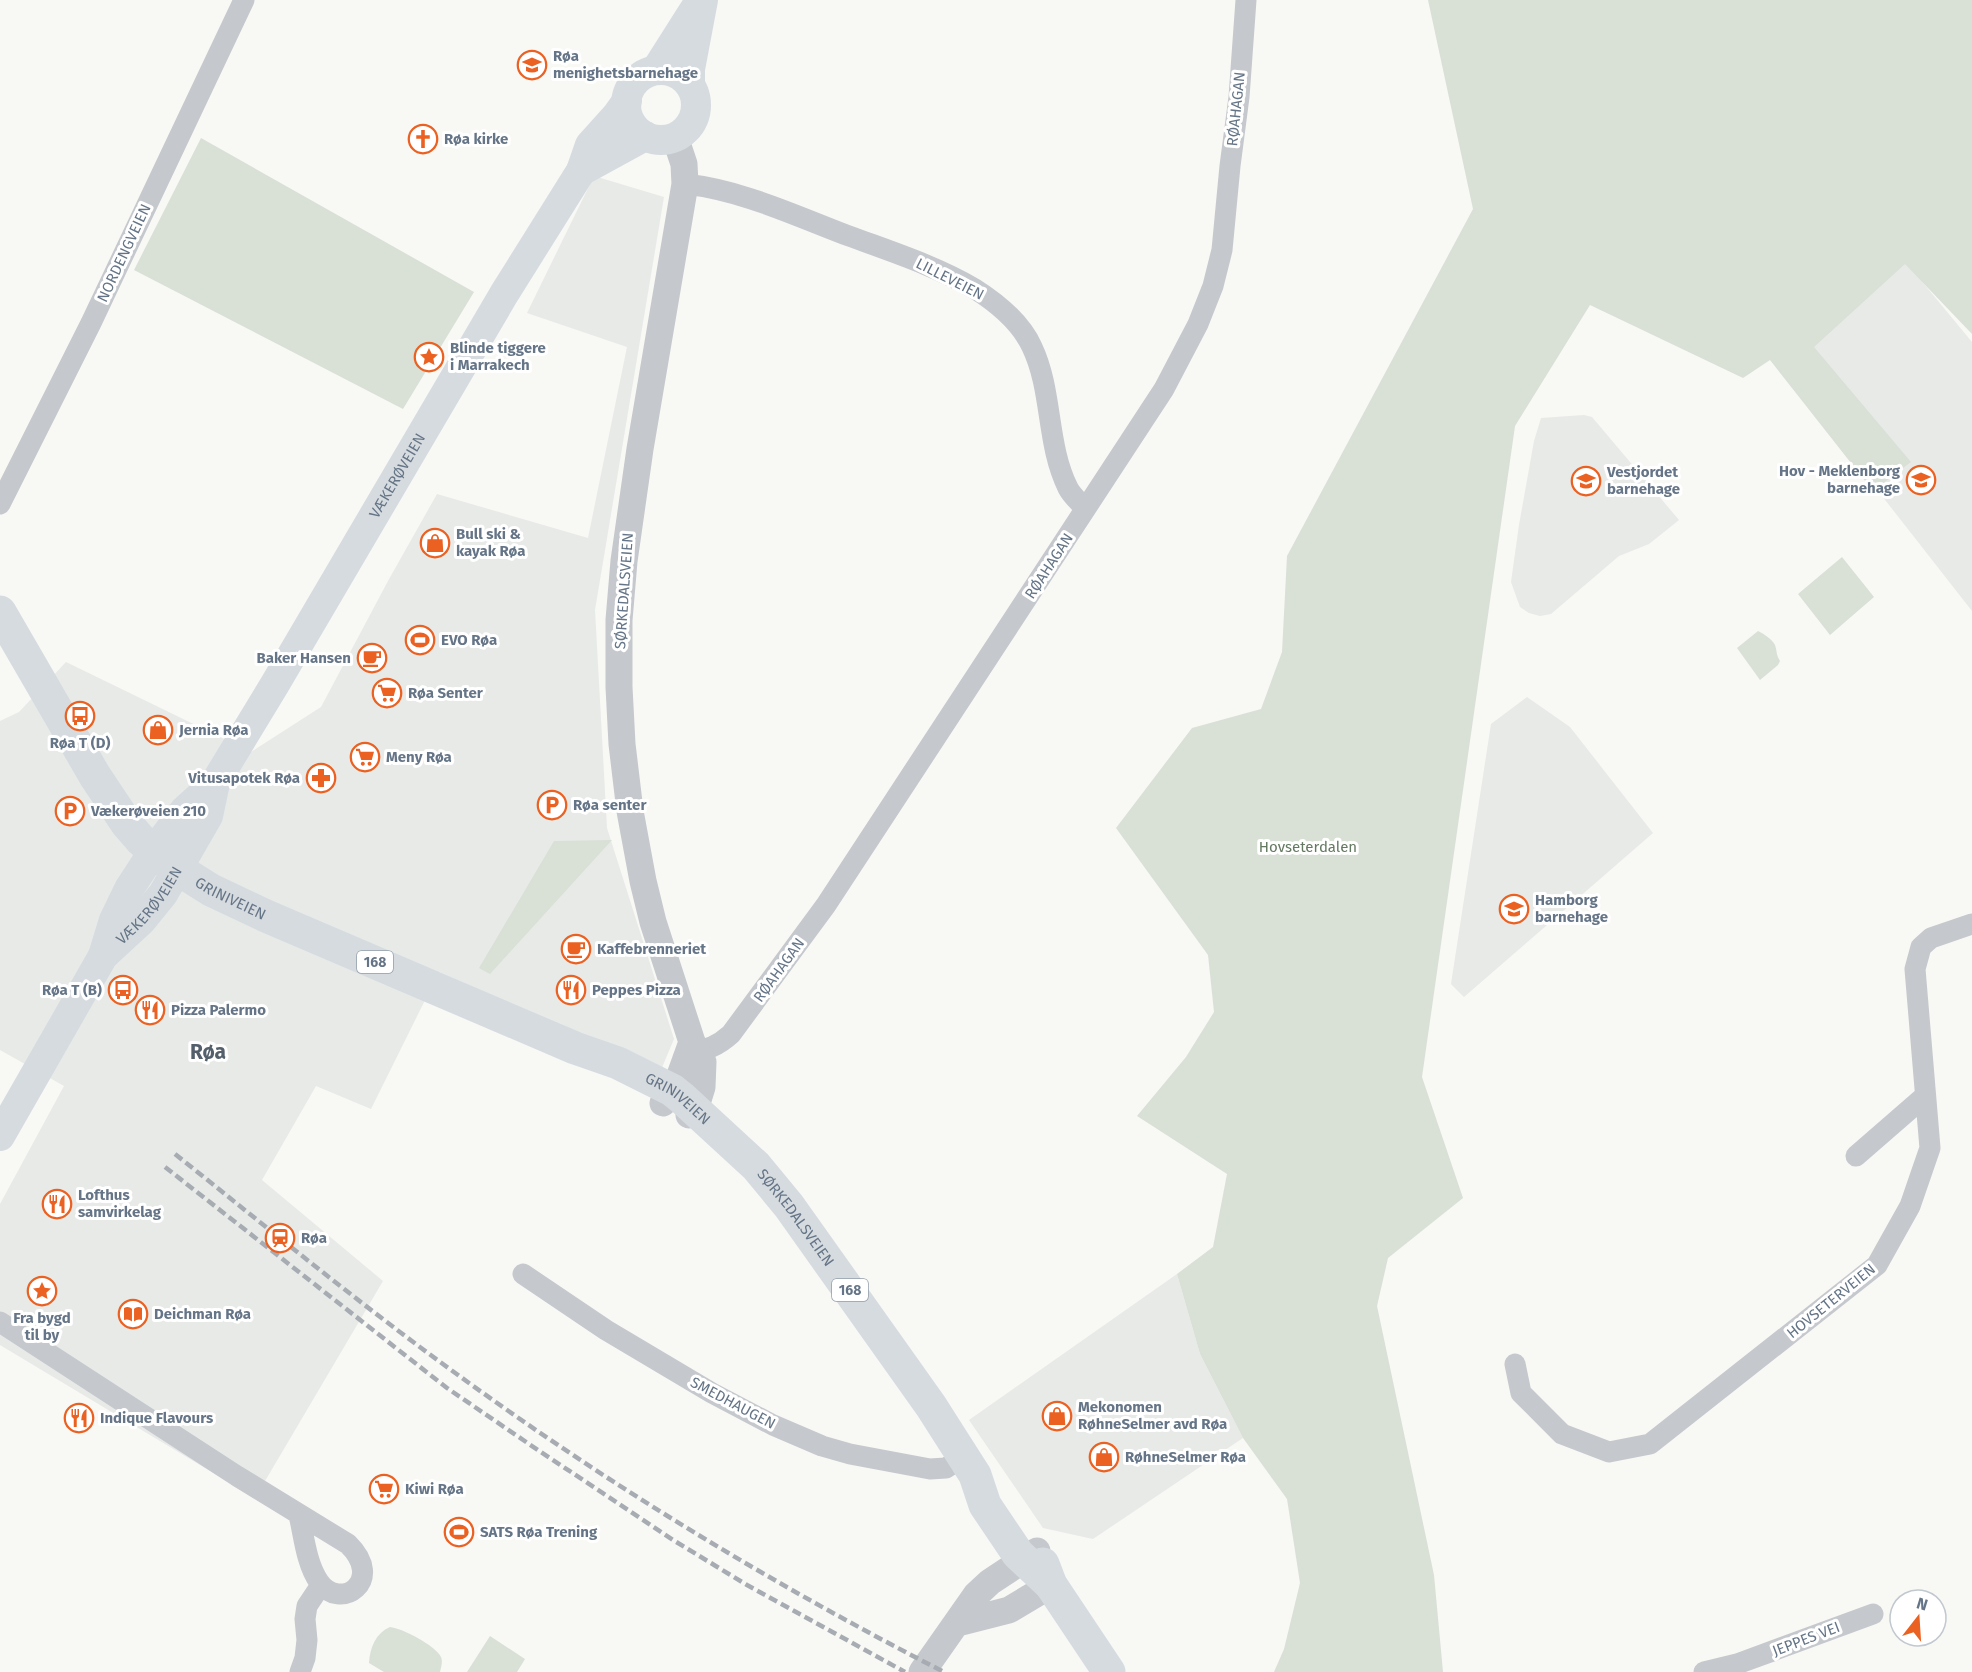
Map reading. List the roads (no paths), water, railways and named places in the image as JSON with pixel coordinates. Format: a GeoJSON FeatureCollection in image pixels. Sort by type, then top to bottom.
{"type":"FeatureCollection","features":[{"type":"Feature","properties":{"kind":"main road"},"geometry":{"type":"LineString","coordinates":[[656,70],[680,30],[702,0]]}},
{"type":"Feature","properties":{"kind":"main road"},"geometry":{"type":"LineString","coordinates":[[690,85],[675,73],[666,70],[656,70],[645,74],[630,90],[627,101],[630,121],[645,135],[660,140],[675,137],[683,132],[693,119],[696,102],[690,85],[690,69],[702,0]]}},
{"type":"Feature","properties":{"kind":"main road","name":"VÆKERØVEIEN"},"geometry":{"type":"LineString","coordinates":[[0,1136],[103,956],[155,906],[166,861],[208,816],[215,783],[504,294],[581,171],[590,145],[627,101]]}},
{"type":"Feature","properties":{"kind":"main road","name":"VÆKERØVEIEN"},"geometry":{"type":"LineString","coordinates":[[581,171],[645,135]]}},
{"type":"Feature","properties":{"kind":"main road","name":"GRINIVEIEN"},"geometry":{"type":"LineString","coordinates":[[0,612],[94,776],[127,824],[166,861],[211,890],[266,916],[575,1048],[618,1063],[684,1108]]}},
{"type":"Feature","properties":{"kind":"main road","name":"SØRKEDALSVEIEN"},"geometry":{"type":"LineString","coordinates":[[684,1108],[744,1153],[789,1206],[931,1406],[970,1466],[985,1505],[1018,1554],[1030,1555],[1109,1672]]}},
{"type":"Feature","properties":{"kind":"street","name":"NORDENGVEIEN"},"geometry":{"type":"LineString","coordinates":[[0,504],[91,322],[244,0]]}},
{"type":"Feature","properties":{"kind":"street","name":"RØAHAGAN"},"geometry":{"type":"LineString","coordinates":[[693,1048],[714,1047],[731,1034],[823,910],[1164,389],[1198,324],[1213,286],[1222,250],[1239,97],[1246,0]]}},
{"type":"Feature","properties":{"kind":"street","name":"SØRKEDALSVEIEN"},"geometry":{"type":"LineString","coordinates":[[675,137],[684,164],[684,184],[640,449],[624,561],[619,620],[619,678],[622,744],[630,811],[643,882],[653,922],[693,1048],[703,1062],[702,1087],[684,1108]]}},
{"type":"Feature","properties":{"kind":"street","name":"LILLEVEIEN"},"geometry":{"type":"LineString","coordinates":[[684,184],[752,200],[935,269],[976,290],[1000,308],[1017,325],[1031,345],[1041,370],[1059,468],[1069,490],[1085,509]]}},
{"type":"Feature","properties":{"kind":"street","name":"HOVSETERVEIEN"},"geometry":{"type":"LineString","coordinates":[[1515,1364],[1521,1393],[1562,1434],[1609,1452],[1650,1444],[1877,1265],[1910,1206],[1930,1148],[1915,969],[1921,947],[1931,938],[1972,924]]}},
{"type":"Feature","properties":{"kind":"street"},"geometry":{"type":"LineString","coordinates":[[1856,1156],[1925,1096]]}},
{"type":"Feature","properties":{"kind":"street","name":"SMEDHAUGEN"},"geometry":{"type":"LineString","coordinates":[[523,1275],[606,1330],[712,1393],[773,1425],[822,1446],[850,1454],[930,1469],[970,1466]]}},
{"type":"Feature","properties":{"kind":"street"},"geometry":{"type":"LineString","coordinates":[[0,1322],[299,1515],[348,1544],[357,1553],[362,1563],[362,1579],[356,1589],[339,1594],[321,1585],[310,1563],[299,1515]]}},
{"type":"Feature","properties":{"kind":"street"},"geometry":{"type":"LineString","coordinates":[[922,1672],[939,1644],[958,1623],[976,1595],[990,1581],[1030,1555]]}},
{"type":"Feature","properties":{"kind":"street"},"geometry":{"type":"LineString","coordinates":[[300,1672],[307,1640],[305,1619],[307,1606],[321,1585]]}},
{"type":"Feature","properties":{"kind":"street"},"geometry":{"type":"LineString","coordinates":[[958,1623],[1008,1610],[1052,1586]]}},
{"type":"Feature","properties":{"kind":"street","name":"JEPPES VEI"},"geometry":{"type":"LineString","coordinates":[[1704,1672],[1737,1664],[1873,1614]]}},
{"type":"Feature","properties":{"kind":"railway"},"geometry":{"type":"LineString","coordinates":[[175,1154],[386,1321],[458,1375],[575,1456],[756,1569],[944,1672]]}},
{"type":"Feature","properties":{"kind":"railway"},"geometry":{"type":"LineString","coordinates":[[165,1167],[447,1388],[529,1444],[673,1540],[747,1585],[905,1672]]}},
{"type":"Feature","properties":{"kind":"place","name":"Røa menighetsbarnehage"},"geometry":{"type":"Point","coordinates":[532,65]}},
{"type":"Feature","properties":{"kind":"place","name":"Røa kirke"},"geometry":{"type":"Point","coordinates":[423,139]}},
{"type":"Feature","properties":{"kind":"place","name":"Blinde tiggere i Marrakech"},"geometry":{"type":"Point","coordinates":[429,357]}},
{"type":"Feature","properties":{"kind":"place","name":"Hov - Meklenborg barnehage"},"geometry":{"type":"Point","coordinates":[1921,480]}},
{"type":"Feature","properties":{"kind":"place","name":"Vestjordet barnehage"},"geometry":{"type":"Point","coordinates":[1586,481]}},
{"type":"Feature","properties":{"kind":"place","name":"Bull ski & kayak Røa"},"geometry":{"type":"Point","coordinates":[435,543]}},
{"type":"Feature","properties":{"kind":"place","name":"EVO Røa"},"geometry":{"type":"Point","coordinates":[420,640]}},
{"type":"Feature","properties":{"kind":"place","name":"Baker Hansen"},"geometry":{"type":"Point","coordinates":[372,658]}},
{"type":"Feature","properties":{"kind":"place","name":"Røa Senter"},"geometry":{"type":"Point","coordinates":[387,693]}},
{"type":"Feature","properties":{"kind":"place","name":"Røa T (D)"},"geometry":{"type":"Point","coordinates":[80,716]}},
{"type":"Feature","properties":{"kind":"place","name":"Jernia Røa"},"geometry":{"type":"Point","coordinates":[158,730]}},
{"type":"Feature","properties":{"kind":"place","name":"Meny Røa"},"geometry":{"type":"Point","coordinates":[365,757]}},
{"type":"Feature","properties":{"kind":"place","name":"Vitusapotek Røa"},"geometry":{"type":"Point","coordinates":[321,778]}},
{"type":"Feature","properties":{"kind":"place","name":"Røa senter"},"geometry":{"type":"Point","coordinates":[552,805]}},
{"type":"Feature","properties":{"kind":"place","name":"Vækerøveien 210"},"geometry":{"type":"Point","coordinates":[70,811]}},
{"type":"Feature","properties":{"kind":"place","name":"Hamborg barnehage"},"geometry":{"type":"Point","coordinates":[1514,909]}},
{"type":"Feature","properties":{"kind":"place","name":"Kaffebrenneriet"},"geometry":{"type":"Point","coordinates":[576,949]}},
{"type":"Feature","properties":{"kind":"place","name":"Røa T (B)"},"geometry":{"type":"Point","coordinates":[123,990]}},
{"type":"Feature","properties":{"kind":"place","name":"Peppes Pizza"},"geometry":{"type":"Point","coordinates":[571,990]}},
{"type":"Feature","properties":{"kind":"place","name":"Pizza Palermo"},"geometry":{"type":"Point","coordinates":[150,1010]}},
{"type":"Feature","properties":{"kind":"place","name":"Lofthus samvirkelag"},"geometry":{"type":"Point","coordinates":[57,1204]}},
{"type":"Feature","properties":{"kind":"place","name":"Røa"},"geometry":{"type":"Point","coordinates":[280,1238]}},
{"type":"Feature","properties":{"kind":"place","name":"Fra bygd til by"},"geometry":{"type":"Point","coordinates":[42,1291]}},
{"type":"Feature","properties":{"kind":"place","name":"Deichman Røa"},"geometry":{"type":"Point","coordinates":[133,1314]}},
{"type":"Feature","properties":{"kind":"place","name":"Mekonomen RøhneSelmer avd Røa"},"geometry":{"type":"Point","coordinates":[1057,1416]}},
{"type":"Feature","properties":{"kind":"place","name":"Indique Flavours"},"geometry":{"type":"Point","coordinates":[79,1418]}},
{"type":"Feature","properties":{"kind":"place","name":"RøhneSelmer Røa"},"geometry":{"type":"Point","coordinates":[1104,1457]}},
{"type":"Feature","properties":{"kind":"place","name":"Kiwi Røa"},"geometry":{"type":"Point","coordinates":[384,1489]}},
{"type":"Feature","properties":{"kind":"place","name":"SATS Røa Trening"},"geometry":{"type":"Point","coordinates":[459,1532]}},
{"type":"Feature","properties":{"kind":"district","name":"Røa"},"geometry":{"type":"Point","coordinates":[208,1052]}},
{"type":"Feature","properties":{"kind":"park label","name":"Hovseterdalen"},"geometry":{"type":"Point","coordinates":[1308,847]}}]}
